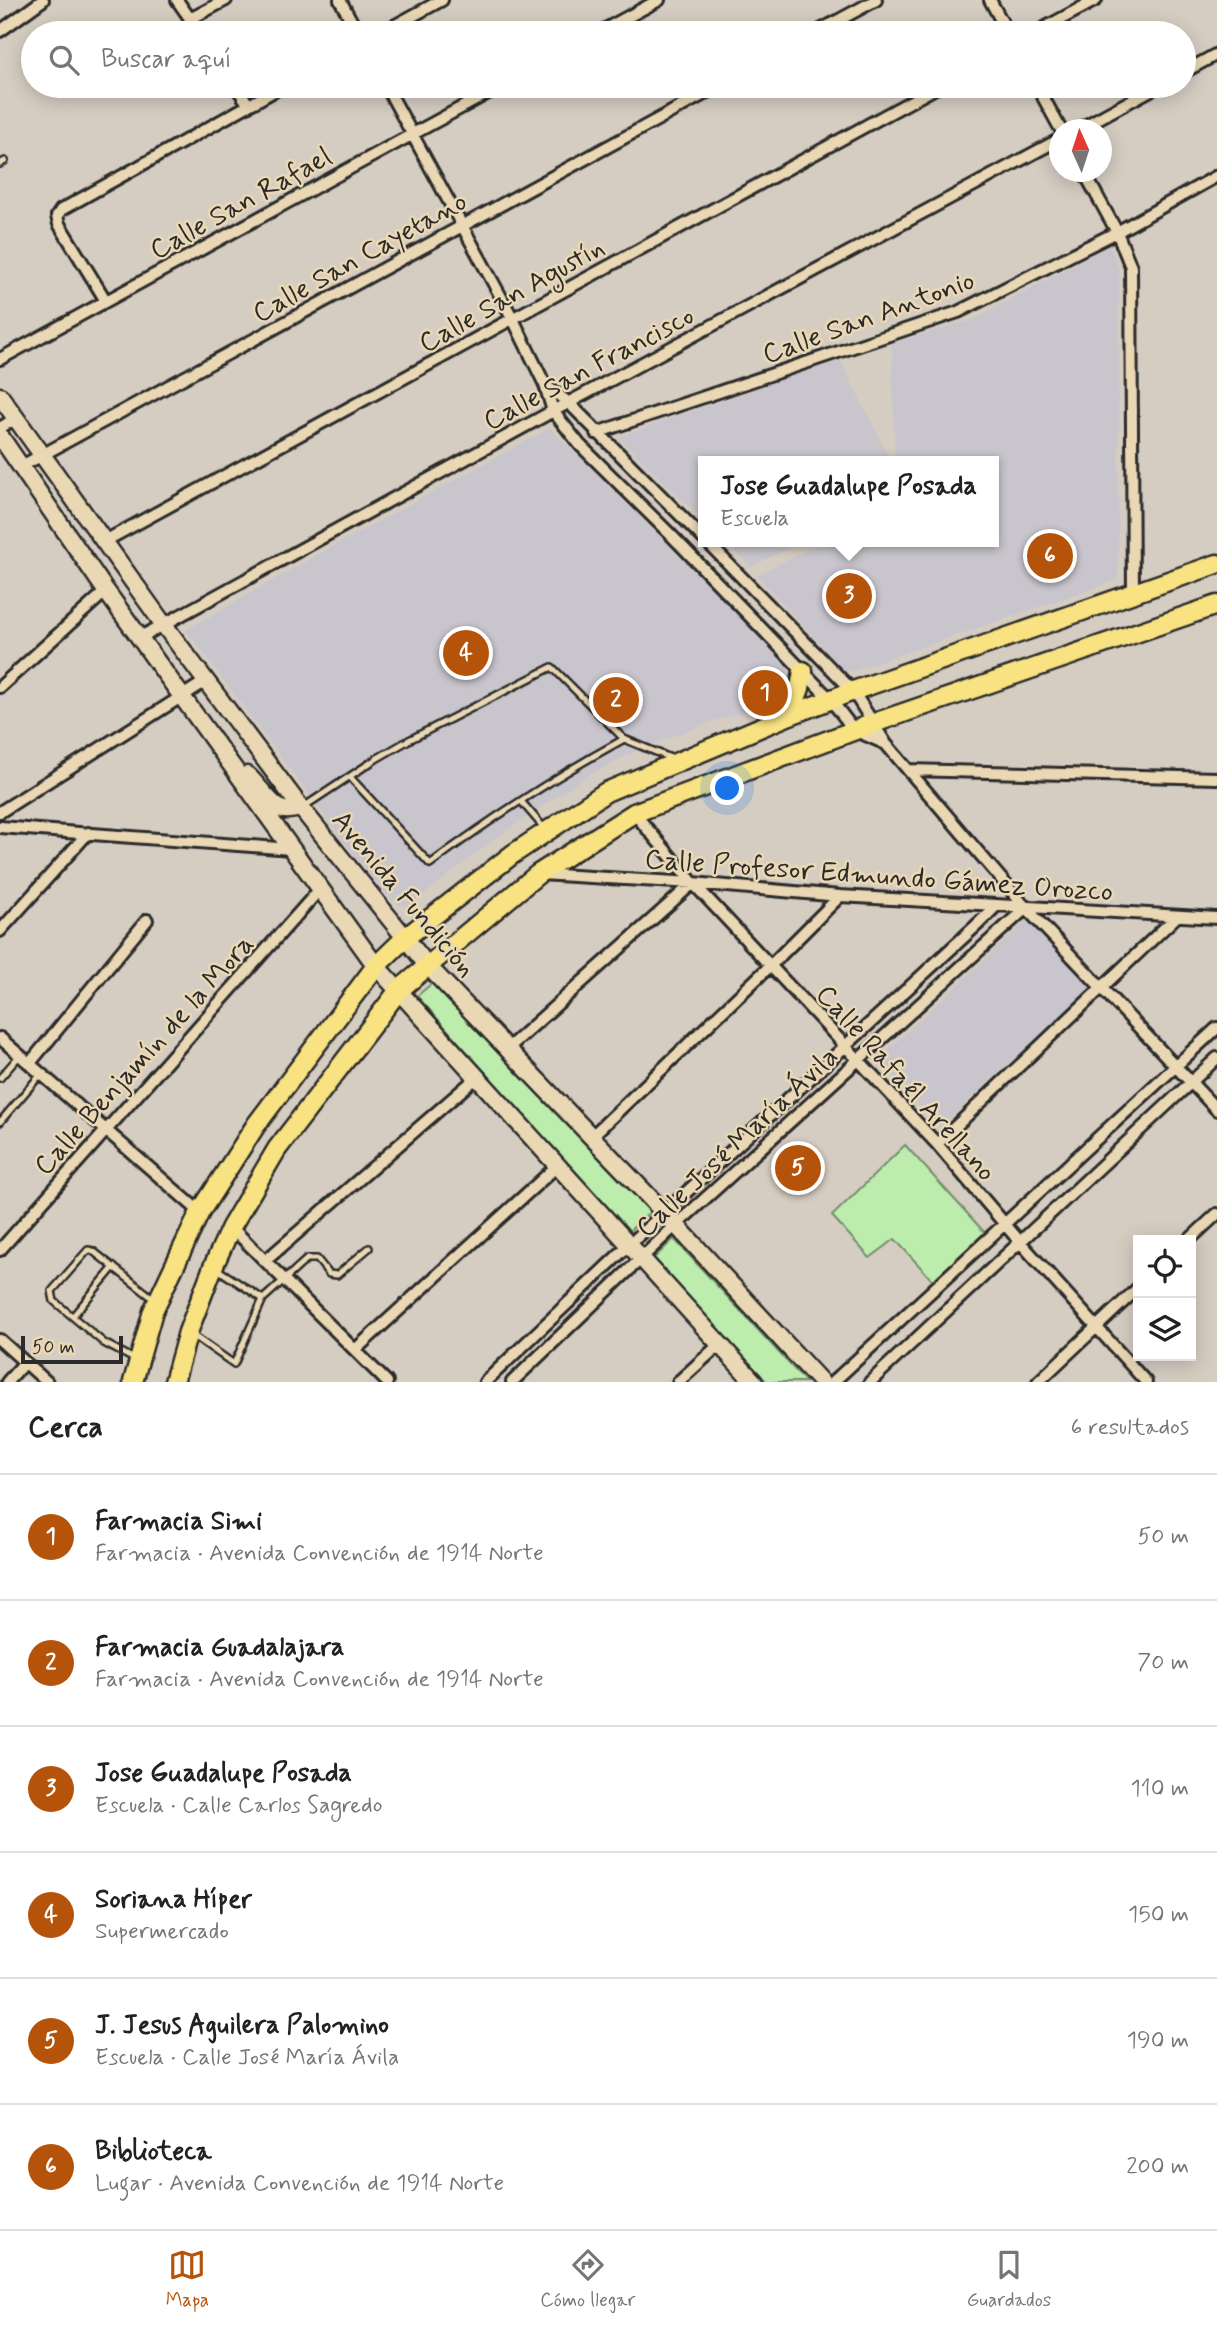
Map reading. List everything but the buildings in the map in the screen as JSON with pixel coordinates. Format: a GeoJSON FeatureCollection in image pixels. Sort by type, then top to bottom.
{"type":"FeatureCollection","features":[{"type":"Feature","properties":{"kind":"main road"},"geometry":{"type":"LineString","coordinates":[[134,1382],[158,1302],[200,1212],[256,1125],[376,966],[405,937],[513,854],[606,792],[790,715],[1217,564]]}},
{"type":"Feature","properties":{"kind":"main road"},"geometry":{"type":"LineString","coordinates":[[174,1382],[188,1332],[213,1267],[231,1227],[277,1149],[399,990],[538,874],[634,813],[854,730],[1217,605]]}},
{"type":"Feature","properties":{"kind":"main road"},"geometry":{"type":"LineString","coordinates":[[790,715],[803,671]]}},
{"type":"Feature","properties":{"kind":"street"},"geometry":{"type":"LineString","coordinates":[[0,31],[43,0]]}},
{"type":"Feature","properties":{"kind":"street"},"geometry":{"type":"LineString","coordinates":[[177,0],[190,19],[226,0]]}},
{"type":"Feature","properties":{"kind":"street"},"geometry":{"type":"LineString","coordinates":[[340,0],[351,21]]}},
{"type":"Feature","properties":{"kind":"street"},"geometry":{"type":"LineString","coordinates":[[403,21],[442,0]]}},
{"type":"Feature","properties":{"kind":"street"},"geometry":{"type":"LineString","coordinates":[[620,21],[659,0]]}},
{"type":"Feature","properties":{"kind":"street"},"geometry":{"type":"LineString","coordinates":[[837,21],[876,0]]}},
{"type":"Feature","properties":{"kind":"street"},"geometry":{"type":"LineString","coordinates":[[990,0],[1001,21]]}},
{"type":"Feature","properties":{"kind":"street"},"geometry":{"type":"LineString","coordinates":[[1057,21],[1096,0]]}},
{"type":"Feature","properties":{"kind":"street"},"geometry":{"type":"LineString","coordinates":[[1196,65],[1217,54]]}},
{"type":"Feature","properties":{"kind":"street"},"geometry":{"type":"LineString","coordinates":[[244,98],[248,104]]}},
{"type":"Feature","properties":{"kind":"street"},"geometry":{"type":"LineString","coordinates":[[106,301],[59,224],[57,216],[61,210],[260,98]]}},
{"type":"Feature","properties":{"kind":"street"},"geometry":{"type":"LineString","coordinates":[[392,98],[513,319],[545,385],[553,411],[580,445],[831,700],[854,730],[886,744]]}},
{"type":"Feature","properties":{"kind":"street","name":"Calle San Rafael"},"geometry":{"type":"LineString","coordinates":[[0,359],[479,98]]}},
{"type":"Feature","properties":{"kind":"street","name":"Calle San Cayetano"},"geometry":{"type":"LineString","coordinates":[[20,467],[697,98]]}},
{"type":"Feature","properties":{"kind":"street","name":"Calle San Agustín"},"geometry":{"type":"LineString","coordinates":[[105,541],[917,98]]}},
{"type":"Feature","properties":{"kind":"street"},"geometry":{"type":"LineString","coordinates":[[1044,98],[1055,119]]}},
{"type":"Feature","properties":{"kind":"street"},"geometry":{"type":"LineString","coordinates":[[1097,119],[1136,98]]}},
{"type":"Feature","properties":{"kind":"street","name":"Calle San Francisco"},"geometry":{"type":"LineString","coordinates":[[141,637],[553,411],[1049,144]]}},
{"type":"Feature","properties":{"kind":"street","name":"Calle San Antonio"},"geometry":{"type":"LineString","coordinates":[[596,433],[958,312],[1117,232],[1217,176]]}},
{"type":"Feature","properties":{"kind":"street"},"geometry":{"type":"LineString","coordinates":[[1090,182],[1117,232],[1132,267],[1133,593]]}},
{"type":"Feature","properties":{"kind":"street"},"geometry":{"type":"LineString","coordinates":[[545,385],[569,403],[698,533]]}},
{"type":"Feature","properties":{"kind":"street","name":"Avenida Fundición"},"geometry":{"type":"LineString","coordinates":[[0,396],[164,625],[301,808],[427,965],[676,1225],[821,1382]]}},
{"type":"Feature","properties":{"kind":"street"},"geometry":{"type":"LineString","coordinates":[[0,429],[16,418]]}},
{"type":"Feature","properties":{"kind":"street","name":"Avenida Fundición"},"geometry":{"type":"LineString","coordinates":[[0,436],[106,592],[376,966],[754,1382]]}},
{"type":"Feature","properties":{"kind":"street"},"geometry":{"type":"LineString","coordinates":[[670,534],[685,520]]}},
{"type":"Feature","properties":{"kind":"street"},"geometry":{"type":"LineString","coordinates":[[712,547],[853,691],[886,744],[1026,908],[1217,1110]]}},
{"type":"Feature","properties":{"kind":"street"},"geometry":{"type":"LineString","coordinates":[[0,687],[106,592]]}},
{"type":"Feature","properties":{"kind":"street"},"geometry":{"type":"LineString","coordinates":[[0,812],[206,681]]}},
{"type":"Feature","properties":{"kind":"street"},"geometry":{"type":"LineString","coordinates":[[230,764],[256,782],[275,806],[285,810],[301,808]]}},
{"type":"Feature","properties":{"kind":"street"},"geometry":{"type":"LineString","coordinates":[[908,770],[1217,778]]}},
{"type":"Feature","properties":{"kind":"street","name":"Calle Rafaél Arellano"},"geometry":{"type":"LineString","coordinates":[[634,813],[693,883],[937,1144],[1004,1224],[1146,1382]]}},
{"type":"Feature","properties":{"kind":"street"},"geometry":{"type":"LineString","coordinates":[[0,827],[291,849]]}},
{"type":"Feature","properties":{"kind":"street"},"geometry":{"type":"LineString","coordinates":[[0,931],[88,833]]}},
{"type":"Feature","properties":{"kind":"street","name":"Calle Profesor Edmundo Gámez Orozco"},"geometry":{"type":"LineString","coordinates":[[538,874],[693,883],[840,896],[1217,918]]}},
{"type":"Feature","properties":{"kind":"street"},"geometry":{"type":"LineString","coordinates":[[506,1050],[693,883]]}},
{"type":"Feature","properties":{"kind":"street","name":"Calle Benjamín de la Mora"},"geometry":{"type":"LineString","coordinates":[[0,1250],[320,889]]}},
{"type":"Feature","properties":{"kind":"street"},"geometry":{"type":"LineString","coordinates":[[591,1137],[840,896]]}},
{"type":"Feature","properties":{"kind":"street","name":"Calle José María Ávila"},"geometry":{"type":"LineString","coordinates":[[485,1382],[996,906]]}},
{"type":"Feature","properties":{"kind":"street","name":"Calle José María Ávila"},"geometry":{"type":"LineString","coordinates":[[512,1382],[676,1225],[1026,908]]}},
{"type":"Feature","properties":{"kind":"street"},"geometry":{"type":"LineString","coordinates":[[937,1144],[1177,916]]}},
{"type":"Feature","properties":{"kind":"street"},"geometry":{"type":"LineString","coordinates":[[30,1063],[147,920]]}},
{"type":"Feature","properties":{"kind":"street"},"geometry":{"type":"LineString","coordinates":[[833,1382],[1217,1028]]}},
{"type":"Feature","properties":{"kind":"street"},"geometry":{"type":"LineString","coordinates":[[0,1038],[200,1212]]}},
{"type":"Feature","properties":{"kind":"street"},"geometry":{"type":"LineString","coordinates":[[870,1382],[1217,1058]]}},
{"type":"Feature","properties":{"kind":"street"},"geometry":{"type":"LineString","coordinates":[[265,1261],[476,1078]]}},
{"type":"Feature","properties":{"kind":"street"},"geometry":{"type":"LineString","coordinates":[[355,1350],[557,1167]]}},
{"type":"Feature","properties":{"kind":"street"},"geometry":{"type":"LineString","coordinates":[[1194,1235],[1217,1214]]}},
{"type":"Feature","properties":{"kind":"street"},"geometry":{"type":"LineString","coordinates":[[231,1227],[386,1382]]}},
{"type":"Feature","properties":{"kind":"street"},"geometry":{"type":"LineString","coordinates":[[1038,1382],[1133,1293]]}},
{"type":"Feature","properties":{"kind":"street"},"geometry":{"type":"LineString","coordinates":[[0,1340],[47,1382]]}},
{"type":"Feature","properties":{"kind":"street"},"geometry":{"type":"LineString","coordinates":[[678,1382],[719,1345]]}},
{"type":"Feature","properties":{"kind":"street"},"geometry":{"type":"LineString","coordinates":[[7,1382],[24,1362]]}},
{"type":"Feature","properties":{"kind":"lane"},"geometry":{"type":"LineString","coordinates":[[301,808],[409,740],[552,667],[624,738],[680,761]]}},
{"type":"Feature","properties":{"kind":"lane"},"geometry":{"type":"LineString","coordinates":[[350,777],[430,864],[488,822],[624,738]]}},
{"type":"Feature","properties":{"kind":"lane"},"geometry":{"type":"LineString","coordinates":[[521,801],[546,831]]}},
{"type":"Feature","properties":{"kind":"lane"},"geometry":{"type":"LineString","coordinates":[[0,1078],[20,1055]]}},
{"type":"Feature","properties":{"kind":"lane"},"geometry":{"type":"LineString","coordinates":[[2,1118],[42,1074]]}},
{"type":"Feature","properties":{"kind":"lane"},"geometry":{"type":"LineString","coordinates":[[188,1332],[234,1364],[263,1300],[283,1279],[307,1259],[312,1258],[317,1259],[329,1275],[337,1275],[369,1248]]}},
{"type":"Feature","properties":{"kind":"lane"},"geometry":{"type":"LineString","coordinates":[[139,1362],[104,1343],[54,1301],[52,1291],[88,1250],[93,1251],[158,1302]]}},
{"type":"Feature","properties":{"kind":"lane"},"geometry":{"type":"LineString","coordinates":[[213,1267],[263,1300]]}},
{"type":"Feature","properties":{"kind":"lane"},"geometry":{"type":"LineString","coordinates":[[73,1316],[114,1268]]}},
{"type":"Feature","properties":{"kind":"shaded area"},"geometry":{"type":"Polygon","coordinates":[[[1110,245],[1119,269],[1118,580],[846,673],[757,575],[812,547],[999,547],[999,456],[895,456],[892,343],[972,320],[1110,245]]]}},
{"type":"Feature","properties":{"kind":"shaded area"},"geometry":{"type":"Polygon","coordinates":[[[840,359],[888,456],[698,456],[698,515],[618,437],[840,359]]]}},
{"type":"Feature","properties":{"kind":"shaded area"},"geometry":{"type":"Polygon","coordinates":[[[550,428],[781,657],[789,671],[787,694],[773,703],[644,747],[586,777],[498,836],[412,904],[400,906],[381,890],[365,870],[186,630],[313,557],[550,428]]]}},
{"type":"Feature","properties":{"kind":"shaded area"},"geometry":{"type":"Polygon","coordinates":[[[730,547],[791,547],[751,567],[730,547]]]}},
{"type":"Feature","properties":{"kind":"shaded area"},"geometry":{"type":"Polygon","coordinates":[[[1027,920],[1091,989],[939,1128],[878,1059],[1027,920]]]}},
{"type":"Feature","properties":{"kind":"green space"},"geometry":{"type":"Polygon","coordinates":[[[437,979],[651,1211],[628,1232],[417,996],[437,979]]]}},
{"type":"Feature","properties":{"kind":"green space"},"geometry":{"type":"Polygon","coordinates":[[[905,1145],[986,1234],[933,1281],[895,1239],[870,1258],[832,1216],[905,1145]]]}},
{"type":"Feature","properties":{"kind":"green space"},"geometry":{"type":"Polygon","coordinates":[[[674,1239],[806,1382],[767,1382],[653,1259],[674,1239]]]}},
{"type":"Feature","properties":{"kind":"place","name":"Biblioteca"},"geometry":{"type":"Point","coordinates":[1050,556]}},
{"type":"Feature","properties":{"kind":"place","name":"Jose Guadalupe Posada"},"geometry":{"type":"Point","coordinates":[849,596]}},
{"type":"Feature","properties":{"kind":"place","name":"Soriana Híper"},"geometry":{"type":"Point","coordinates":[466,653]}},
{"type":"Feature","properties":{"kind":"place","name":"Farmacia Simi"},"geometry":{"type":"Point","coordinates":[765,693]}},
{"type":"Feature","properties":{"kind":"place","name":"Farmacia Guadalajara"},"geometry":{"type":"Point","coordinates":[616,700]}},
{"type":"Feature","properties":{"kind":"place","name":"J. Jesus Aguilera Palomino"},"geometry":{"type":"Point","coordinates":[798,1168]}}]}
